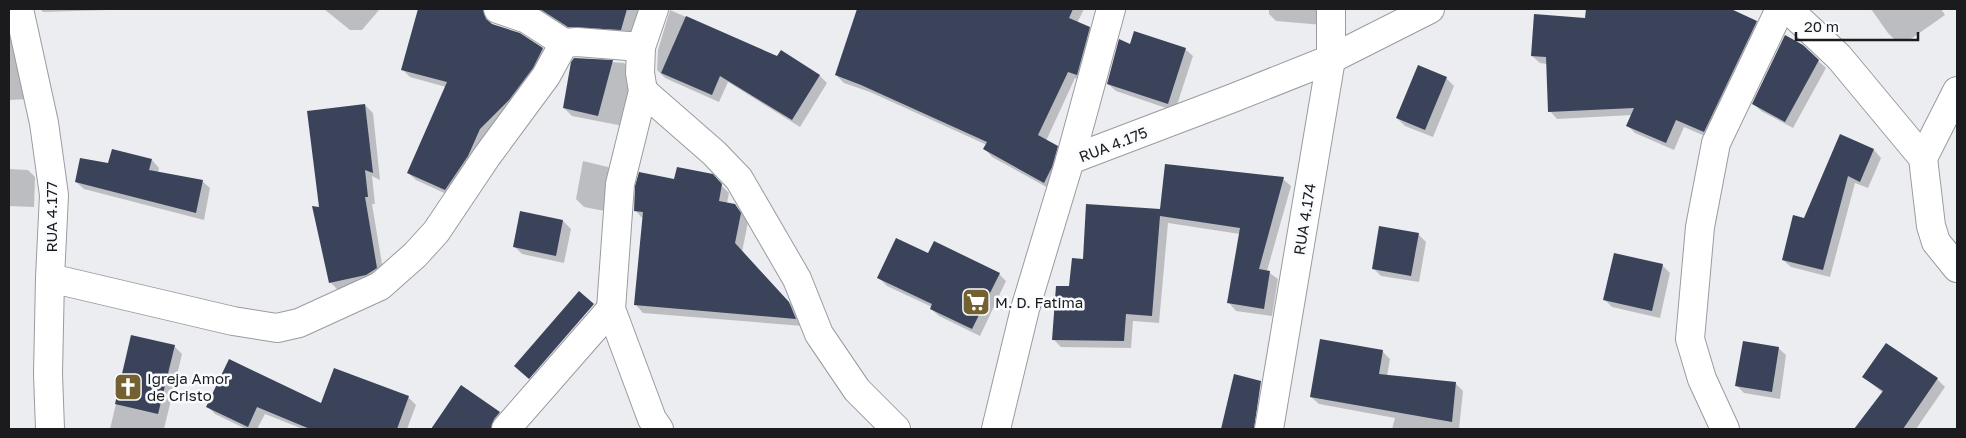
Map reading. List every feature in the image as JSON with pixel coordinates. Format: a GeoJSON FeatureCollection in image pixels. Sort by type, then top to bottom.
{"type":"FeatureCollection","features":[{"type":"Feature","properties":{"kind":"street","name":"RUA 4.177"},"geometry":{"type":"LineString","coordinates":[[19,9],[44,123],[54,195],[48,374],[50,429]]}},
{"type":"Feature","properties":{"kind":"street"},"geometry":{"type":"LineString","coordinates":[[498,9],[527,19],[564,43],[577,42],[642,47]]}},
{"type":"Feature","properties":{"kind":"street"},"geometry":{"type":"LineString","coordinates":[[654,9],[642,47],[640,73],[643,91],[620,184],[611,309],[652,419],[659,429]]}},
{"type":"Feature","properties":{"kind":"street"},"geometry":{"type":"LineString","coordinates":[[1070,160],[1111,9]]}},
{"type":"Feature","properties":{"kind":"street","name":"RUA 4.174"},"geometry":{"type":"LineString","coordinates":[[1269,429],[1331,59],[1331,9]]}},
{"type":"Feature","properties":{"kind":"street","name":"RUA 4.175"},"geometry":{"type":"LineString","coordinates":[[996,429],[1025,309],[1070,160],[1331,59],[1430,9]]}},
{"type":"Feature","properties":{"kind":"street"},"geometry":{"type":"LineString","coordinates":[[1725,429],[1702,379],[1690,339],[1700,227],[1716,143],[1780,9]]}},
{"type":"Feature","properties":{"kind":"street"},"geometry":{"type":"LineString","coordinates":[[1788,9],[1839,57],[1923,158],[1931,226],[1936,242],[1957,268]]}},
{"type":"Feature","properties":{"kind":"street"},"geometry":{"type":"LineString","coordinates":[[50,278],[202,314],[277,328],[299,323],[335,307],[380,286],[415,255],[436,232],[487,156],[546,76],[564,43]]}},
{"type":"Feature","properties":{"kind":"street"},"geometry":{"type":"LineString","coordinates":[[643,91],[714,153],[739,179],[797,279],[819,334],[857,390],[896,429]]}},
{"type":"Feature","properties":{"kind":"street"},"geometry":{"type":"LineString","coordinates":[[1923,158],[1957,91]]}},
{"type":"Feature","properties":{"kind":"street"},"geometry":{"type":"LineString","coordinates":[[506,429],[611,309]]}},
{"type":"Feature","properties":{"kind":"building"},"geometry":{"type":"Polygon","coordinates":[[[418,9],[483,9],[486,19],[492,24],[520,33],[543,48],[533,68],[509,100],[480,129],[468,156],[445,190],[407,173],[447,82],[401,70],[418,9]]]}},
{"type":"Feature","properties":{"kind":"building"},"geometry":{"type":"Polygon","coordinates":[[[540,9],[627,9],[621,30],[568,27],[540,9]]]}},
{"type":"Feature","properties":{"kind":"building"},"geometry":{"type":"Polygon","coordinates":[[[857,9],[1073,9],[1069,18],[1090,27],[1077,75],[1068,72],[1038,135],[1058,146],[1052,167],[1044,183],[983,149],[987,142],[835,75],[857,9]]]}},
{"type":"Feature","properties":{"kind":"building"},"geometry":{"type":"Polygon","coordinates":[[[1586,9],[1731,9],[1757,21],[1704,132],[1676,120],[1666,143],[1626,126],[1634,108],[1548,112],[1546,57],[1531,56],[1534,14],[1585,18],[1586,9]]]}},
{"type":"Feature","properties":{"kind":"building"},"geometry":{"type":"Polygon","coordinates":[[[686,16],[777,56],[781,50],[820,75],[792,120],[720,76],[712,95],[661,73],[686,16]]]}},
{"type":"Feature","properties":{"kind":"building"},"geometry":{"type":"Polygon","coordinates":[[[1134,31],[1186,48],[1168,104],[1107,84],[1119,39],[1130,44],[1134,31]]]}},
{"type":"Feature","properties":{"kind":"building"},"geometry":{"type":"Polygon","coordinates":[[[1785,35],[1803,45],[1819,60],[1785,122],[1752,104],[1785,35]]]}},
{"type":"Feature","properties":{"kind":"building"},"geometry":{"type":"Polygon","coordinates":[[[574,58],[613,60],[598,116],[563,108],[571,62],[574,58]]]}},
{"type":"Feature","properties":{"kind":"building"},"geometry":{"type":"Polygon","coordinates":[[[1418,65],[1447,77],[1425,130],[1396,118],[1418,65]]]}},
{"type":"Feature","properties":{"kind":"building"},"geometry":{"type":"Polygon","coordinates":[[[365,104],[373,173],[365,170],[368,197],[365,197],[377,268],[366,275],[329,283],[312,206],[319,207],[307,111],[365,104]]]}},
{"type":"Feature","properties":{"kind":"building"},"geometry":{"type":"Polygon","coordinates":[[[1840,134],[1874,149],[1860,182],[1848,176],[1823,270],[1782,260],[1793,215],[1804,218],[1840,134]]]}},
{"type":"Feature","properties":{"kind":"building"},"geometry":{"type":"Polygon","coordinates":[[[112,149],[152,159],[149,170],[203,180],[196,213],[75,182],[80,158],[108,163],[112,149]]]}},
{"type":"Feature","properties":{"kind":"building"},"geometry":{"type":"Polygon","coordinates":[[[1165,164],[1284,177],[1259,269],[1270,271],[1264,309],[1227,303],[1240,228],[1160,216],[1152,316],[1126,314],[1124,341],[1052,340],[1056,286],[1069,286],[1072,258],[1083,259],[1086,204],[1160,209],[1165,164]]]}},
{"type":"Feature","properties":{"kind":"building"},"geometry":{"type":"Polygon","coordinates":[[[677,167],[713,174],[722,184],[719,201],[735,204],[741,213],[735,243],[789,302],[796,319],[634,305],[643,212],[634,211],[635,186],[639,172],[674,179],[677,167]]]}},
{"type":"Feature","properties":{"kind":"building"},"geometry":{"type":"Polygon","coordinates":[[[520,211],[563,220],[556,256],[513,247],[520,211]]]}},
{"type":"Feature","properties":{"kind":"building"},"geometry":{"type":"Polygon","coordinates":[[[1379,226],[1419,233],[1411,276],[1372,269],[1379,226]]]}},
{"type":"Feature","properties":{"kind":"building"},"geometry":{"type":"Polygon","coordinates":[[[896,238],[928,253],[934,241],[1000,273],[972,329],[930,309],[932,304],[877,278],[896,238]]]}},
{"type":"Feature","properties":{"kind":"building"},"geometry":{"type":"Polygon","coordinates":[[[1614,253],[1663,264],[1652,311],[1603,300],[1614,253]]]}},
{"type":"Feature","properties":{"kind":"building"},"geometry":{"type":"Polygon","coordinates":[[[579,291],[594,304],[529,379],[514,366],[579,291]]]}},
{"type":"Feature","properties":{"kind":"building"},"geometry":{"type":"Polygon","coordinates":[[[131,335],[175,345],[158,414],[115,404],[131,335]]]}},
{"type":"Feature","properties":{"kind":"building"},"geometry":{"type":"Polygon","coordinates":[[[1320,339],[1383,350],[1379,374],[1456,382],[1452,422],[1310,397],[1320,339]]]}},
{"type":"Feature","properties":{"kind":"building"},"geometry":{"type":"Polygon","coordinates":[[[1743,341],[1779,347],[1772,392],[1735,386],[1743,341]]]}},
{"type":"Feature","properties":{"kind":"building"},"geometry":{"type":"Polygon","coordinates":[[[1886,343],[1938,378],[1903,429],[1854,429],[1883,391],[1862,377],[1886,343]]]}},
{"type":"Feature","properties":{"kind":"building"},"geometry":{"type":"Polygon","coordinates":[[[229,359],[321,403],[334,368],[409,396],[397,429],[310,429],[257,407],[248,427],[206,407],[229,359]]]}},
{"type":"Feature","properties":{"kind":"building"},"geometry":{"type":"Polygon","coordinates":[[[1234,374],[1261,381],[1254,429],[1221,429],[1234,374]]]}},
{"type":"Feature","properties":{"kind":"building"},"geometry":{"type":"Polygon","coordinates":[[[461,385],[500,412],[494,419],[491,429],[431,429],[461,385]]]}},
{"type":"Feature","properties":{"kind":"place","name":"M. D. Fatima"},"geometry":{"type":"Point","coordinates":[976,302]}},
{"type":"Feature","properties":{"kind":"place","name":"Igreja Amor de Cristo"},"geometry":{"type":"Point","coordinates":[128,387]}}]}
